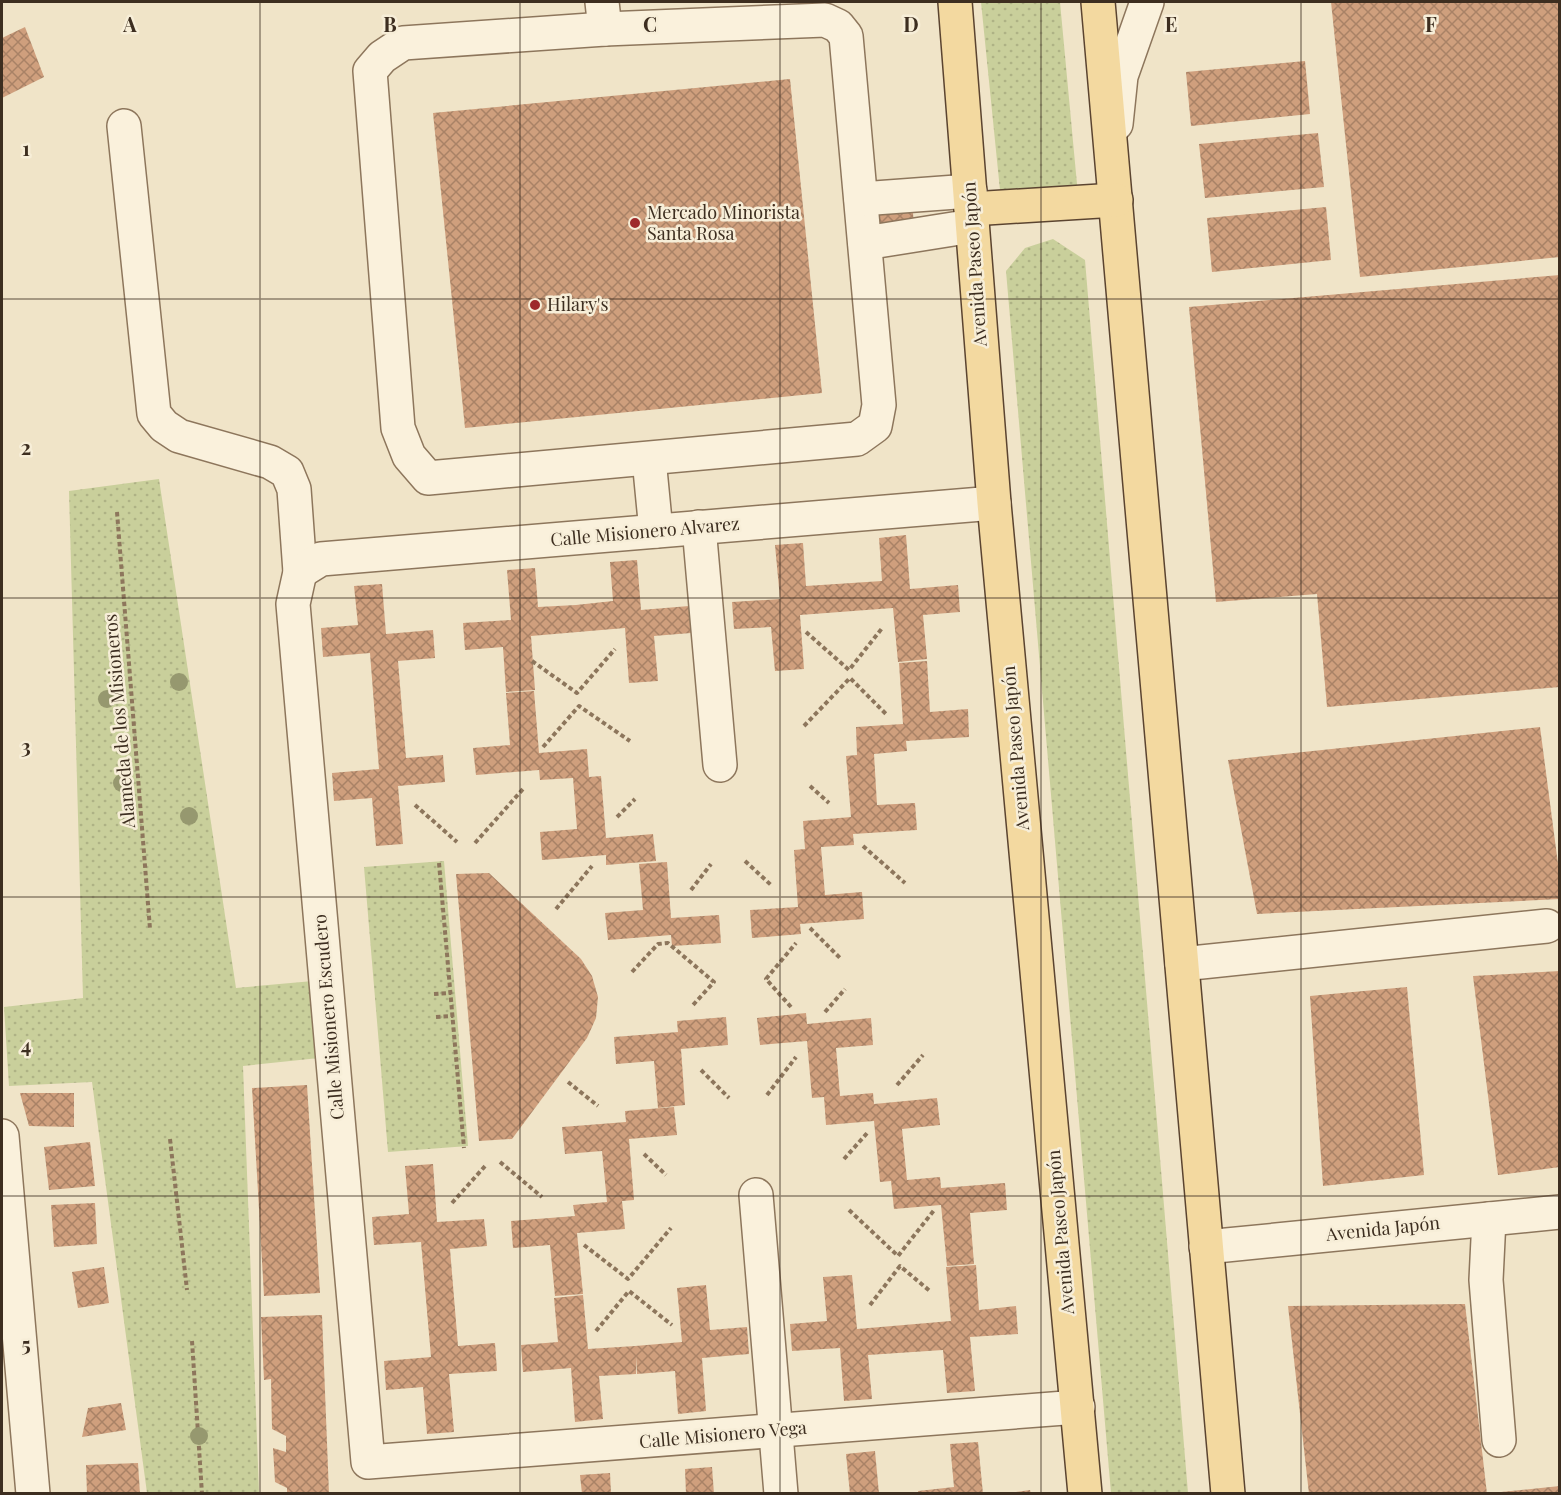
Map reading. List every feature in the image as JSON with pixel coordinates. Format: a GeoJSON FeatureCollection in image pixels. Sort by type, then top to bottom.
{"type":"FeatureCollection","features":[{"type":"Feature","properties":{"kind":"main road","name":"Avenida Paseo Japón"},"geometry":{"type":"LineString","coordinates":[[955,2],[994,503],[1085,1494]]}},
{"type":"Feature","properties":{"kind":"main road"},"geometry":{"type":"LineString","coordinates":[[1098,2],[1228,1494]]}},
{"type":"Feature","properties":{"kind":"main road"},"geometry":{"type":"LineString","coordinates":[[971,209],[1116,200]]}},
{"type":"Feature","properties":{"kind":"street"},"geometry":{"type":"LineString","coordinates":[[1112,155],[1121,76],[1147,2]]}},
{"type":"Feature","properties":{"kind":"street"},"geometry":{"type":"LineString","coordinates":[[603,15],[825,20],[838,26],[846,36],[861,199],[879,405],[875,426],[857,439],[428,478],[409,456],[398,428],[370,71],[382,57],[403,43],[603,15]]}},
{"type":"Feature","properties":{"kind":"street","name":"Calle Misionero Escudero"},"geometry":{"type":"LineString","coordinates":[[124,126],[154,414],[179,436],[270,462],[286,471],[294,489],[300,572],[293,604],[368,1462]]}},
{"type":"Feature","properties":{"kind":"street"},"geometry":{"type":"LineString","coordinates":[[861,199],[971,209]]}},
{"type":"Feature","properties":{"kind":"street"},"geometry":{"type":"LineString","coordinates":[[865,243],[971,209]]}},
{"type":"Feature","properties":{"kind":"street"},"geometry":{"type":"LineString","coordinates":[[649,459],[656,531]]}},
{"type":"Feature","properties":{"kind":"street","name":"Calle Misionero Alvarez"},"geometry":{"type":"LineString","coordinates":[[300,572],[321,559],[994,503]]}},
{"type":"Feature","properties":{"kind":"street"},"geometry":{"type":"LineString","coordinates":[[699,527],[720,765]]}},
{"type":"Feature","properties":{"kind":"street"},"geometry":{"type":"LineString","coordinates":[[1182,964],[1547,926]]}},
{"type":"Feature","properties":{"kind":"street"},"geometry":{"type":"LineString","coordinates":[[2,1136],[33,1494]]}},
{"type":"Feature","properties":{"kind":"street"},"geometry":{"type":"LineString","coordinates":[[756,1195],[781,1494]]}},
{"type":"Feature","properties":{"kind":"street","name":"Avenida Japón"},"geometry":{"type":"LineString","coordinates":[[1206,1247],[1560,1212]]}},
{"type":"Feature","properties":{"kind":"street"},"geometry":{"type":"LineString","coordinates":[[1489,1219],[1486,1280],[1499,1440]]}},
{"type":"Feature","properties":{"kind":"street","name":"Calle Misionero Vega"},"geometry":{"type":"LineString","coordinates":[[368,1462],[1078,1407]]}},
{"type":"Feature","properties":{"kind":"path","name":"Alameda de los Misioneros"},"geometry":{"type":"LineString","coordinates":[[117,512],[150,929]]}},
{"type":"Feature","properties":{"kind":"path"},"geometry":{"type":"LineString","coordinates":[[806,632],[849,670],[882,627]]}},
{"type":"Feature","properties":{"kind":"path"},"geometry":{"type":"LineString","coordinates":[[532,661],[577,693],[615,649]]}},
{"type":"Feature","properties":{"kind":"path"},"geometry":{"type":"LineString","coordinates":[[804,726],[850,678],[886,714]]}},
{"type":"Feature","properties":{"kind":"path"},"geometry":{"type":"LineString","coordinates":[[543,747],[579,706],[630,741]]}},
{"type":"Feature","properties":{"kind":"path"},"geometry":{"type":"LineString","coordinates":[[810,786],[829,802]]}},
{"type":"Feature","properties":{"kind":"path"},"geometry":{"type":"LineString","coordinates":[[475,843],[523,789]]}},
{"type":"Feature","properties":{"kind":"path"},"geometry":{"type":"LineString","coordinates":[[617,817],[635,799]]}},
{"type":"Feature","properties":{"kind":"path"},"geometry":{"type":"LineString","coordinates":[[415,805],[457,842]]}},
{"type":"Feature","properties":{"kind":"path"},"geometry":{"type":"LineString","coordinates":[[863,846],[905,883]]}},
{"type":"Feature","properties":{"kind":"path"},"geometry":{"type":"LineString","coordinates":[[745,861],[771,885]]}},
{"type":"Feature","properties":{"kind":"path"},"geometry":{"type":"LineString","coordinates":[[439,863],[464,1148]]}},
{"type":"Feature","properties":{"kind":"path"},"geometry":{"type":"LineString","coordinates":[[691,890],[711,864]]}},
{"type":"Feature","properties":{"kind":"path"},"geometry":{"type":"LineString","coordinates":[[556,909],[592,866]]}},
{"type":"Feature","properties":{"kind":"path"},"geometry":{"type":"LineString","coordinates":[[810,928],[841,959]]}},
{"type":"Feature","properties":{"kind":"path"},"geometry":{"type":"LineString","coordinates":[[632,972],[658,944],[668,943],[714,982],[693,1005]]}},
{"type":"Feature","properties":{"kind":"path"},"geometry":{"type":"LineString","coordinates":[[791,1007],[766,979],[796,943]]}},
{"type":"Feature","properties":{"kind":"path"},"geometry":{"type":"LineString","coordinates":[[825,1012],[845,989]]}},
{"type":"Feature","properties":{"kind":"path"},"geometry":{"type":"LineString","coordinates":[[434,994],[451,993]]}},
{"type":"Feature","properties":{"kind":"path"},"geometry":{"type":"LineString","coordinates":[[436,1017],[453,1016]]}},
{"type":"Feature","properties":{"kind":"path"},"geometry":{"type":"LineString","coordinates":[[897,1085],[923,1055]]}},
{"type":"Feature","properties":{"kind":"path"},"geometry":{"type":"LineString","coordinates":[[766,1095],[796,1057]]}},
{"type":"Feature","properties":{"kind":"path"},"geometry":{"type":"LineString","coordinates":[[701,1070],[729,1098]]}},
{"type":"Feature","properties":{"kind":"path"},"geometry":{"type":"LineString","coordinates":[[568,1082],[598,1106]]}},
{"type":"Feature","properties":{"kind":"path"},"geometry":{"type":"LineString","coordinates":[[844,1159],[869,1131]]}},
{"type":"Feature","properties":{"kind":"path"},"geometry":{"type":"LineString","coordinates":[[170,1139],[187,1290]]}},
{"type":"Feature","properties":{"kind":"path"},"geometry":{"type":"LineString","coordinates":[[644,1154],[666,1175]]}},
{"type":"Feature","properties":{"kind":"path"},"geometry":{"type":"LineString","coordinates":[[500,1162],[542,1197]]}},
{"type":"Feature","properties":{"kind":"path"},"geometry":{"type":"LineString","coordinates":[[452,1203],[486,1166]]}},
{"type":"Feature","properties":{"kind":"path"},"geometry":{"type":"LineString","coordinates":[[849,1210],[898,1256],[935,1209]]}},
{"type":"Feature","properties":{"kind":"path"},"geometry":{"type":"LineString","coordinates":[[584,1245],[628,1279],[671,1228]]}},
{"type":"Feature","properties":{"kind":"path"},"geometry":{"type":"LineString","coordinates":[[870,1305],[900,1266],[931,1292]]}},
{"type":"Feature","properties":{"kind":"path"},"geometry":{"type":"LineString","coordinates":[[596,1331],[629,1292],[672,1325]]}},
{"type":"Feature","properties":{"kind":"path"},"geometry":{"type":"LineString","coordinates":[[192,1341],[202,1494]]}},
{"type":"Feature","properties":{"kind":"green space"},"geometry":{"type":"Polygon","coordinates":[[[981,2],[1060,2],[1078,195],[1001,200],[981,2]]]}},
{"type":"Feature","properties":{"kind":"green space"},"geometry":{"type":"Polygon","coordinates":[[[1053,239],[1085,260],[1188,1493],[1111,1493],[1006,271],[1025,248],[1053,239]]]}},
{"type":"Feature","properties":{"kind":"green space"},"geometry":{"type":"Polygon","coordinates":[[[159,479],[236,988],[313,981],[319,1058],[243,1066],[259,1493],[147,1493],[92,1082],[9,1086],[4,1007],[83,998],[69,491],[159,479]]]}},
{"type":"Feature","properties":{"kind":"green space"},"geometry":{"type":"Polygon","coordinates":[[[444,861],[468,1146],[388,1152],[364,867],[444,861]]]}},
{"type":"Feature","properties":{"kind":"building"},"geometry":{"type":"Polygon","coordinates":[[[1331,2],[1560,2],[1560,257],[1360,277],[1331,2]]]}},
{"type":"Feature","properties":{"kind":"building"},"geometry":{"type":"Polygon","coordinates":[[[25,27],[44,77],[2,98],[2,38],[25,27]]]}},
{"type":"Feature","properties":{"kind":"building"},"geometry":{"type":"Polygon","coordinates":[[[1305,61],[1310,114],[1191,126],[1186,72],[1305,61]]]}},
{"type":"Feature","properties":{"kind":"building"},"geometry":{"type":"Polygon","coordinates":[[[790,79],[822,393],[465,428],[433,113],[790,79]]]}},
{"type":"Feature","properties":{"kind":"building"},"geometry":{"type":"Polygon","coordinates":[[[1318,133],[1324,187],[1205,198],[1199,144],[1318,133]]]}},
{"type":"Feature","properties":{"kind":"building"},"geometry":{"type":"Polygon","coordinates":[[[912,203],[914,224],[878,227],[876,207],[912,203]]]}},
{"type":"Feature","properties":{"kind":"building"},"geometry":{"type":"Polygon","coordinates":[[[1326,207],[1331,260],[1212,272],[1207,218],[1326,207]]]}},
{"type":"Feature","properties":{"kind":"building"},"geometry":{"type":"Polygon","coordinates":[[[1560,275],[1560,687],[1327,707],[1317,594],[1216,602],[1189,307],[1560,275]]]}},
{"type":"Feature","properties":{"kind":"building"},"geometry":{"type":"Polygon","coordinates":[[[906,535],[910,589],[958,585],[960,612],[923,615],[927,659],[898,662],[893,608],[800,615],[804,669],[775,671],[771,627],[734,629],[732,602],[780,599],[775,545],[803,543],[806,586],[882,581],[879,538],[906,535]]]}},
{"type":"Feature","properties":{"kind":"building"},"geometry":{"type":"Polygon","coordinates":[[[637,560],[641,610],[689,606],[691,633],[654,636],[658,681],[629,683],[625,628],[531,636],[535,690],[506,692],[503,647],[465,650],[463,623],[511,620],[507,570],[535,568],[538,607],[576,605],[613,601],[610,562],[637,560]]]}},
{"type":"Feature","properties":{"kind":"building"},"geometry":{"type":"Polygon","coordinates":[[[382,584],[386,634],[433,630],[435,658],[398,661],[406,758],[443,755],[445,782],[398,786],[403,844],[376,846],[372,798],[334,801],[332,773],[379,769],[370,653],[323,657],[321,628],[358,625],[354,586],[382,584]]]}},
{"type":"Feature","properties":{"kind":"building"},"geometry":{"type":"Polygon","coordinates":[[[927,661],[930,712],[968,709],[969,737],[906,741],[907,751],[874,754],[877,805],[915,803],[917,830],[853,834],[854,845],[821,847],[825,895],[862,892],[864,919],[800,924],[801,934],[752,938],[750,910],[798,907],[794,850],[805,849],[803,821],[851,817],[846,756],[857,755],[856,727],[903,724],[899,663],[927,661]]]}},
{"type":"Feature","properties":{"kind":"building"},"geometry":{"type":"Polygon","coordinates":[[[534,691],[539,753],[587,749],[589,777],[601,776],[606,838],[653,834],[656,861],[606,865],[606,855],[542,860],[540,832],[577,829],[573,778],[540,780],[539,770],[476,775],[473,748],[510,745],[506,693],[534,691]]]}},
{"type":"Feature","properties":{"kind":"building"},"geometry":{"type":"Polygon","coordinates":[[[1540,727],[1560,879],[1560,899],[1257,914],[1228,760],[1540,727]]]}},
{"type":"Feature","properties":{"kind":"building"},"geometry":{"type":"Polygon","coordinates":[[[667,862],[671,918],[719,915],[721,943],[672,946],[671,935],[608,940],[605,913],[643,910],[639,864],[667,862]]]}},
{"type":"Feature","properties":{"kind":"building"},"geometry":{"type":"Polygon","coordinates":[[[489,873],[581,959],[592,976],[598,997],[596,1018],[587,1038],[512,1139],[479,1141],[456,874],[489,873]]]}},
{"type":"Feature","properties":{"kind":"building"},"geometry":{"type":"Polygon","coordinates":[[[1560,971],[1560,1167],[1498,1175],[1473,976],[1560,971]]]}},
{"type":"Feature","properties":{"kind":"building"},"geometry":{"type":"Polygon","coordinates":[[[1407,987],[1424,1175],[1323,1186],[1310,996],[1407,987]]]}},
{"type":"Feature","properties":{"kind":"building"},"geometry":{"type":"Polygon","coordinates":[[[806,1013],[807,1024],[871,1018],[873,1045],[836,1048],[840,1096],[873,1093],[874,1104],[937,1098],[940,1125],[902,1129],[907,1180],[940,1177],[941,1188],[1005,1183],[1007,1210],[970,1213],[974,1264],[947,1266],[941,1205],[894,1209],[891,1181],[880,1182],[874,1121],[826,1125],[824,1097],[812,1098],[807,1041],[760,1045],[757,1018],[806,1013]]]}},
{"type":"Feature","properties":{"kind":"building"},"geometry":{"type":"Polygon","coordinates":[[[726,1017],[728,1045],[681,1049],[685,1105],[658,1108],[654,1061],[616,1064],[614,1037],[678,1032],[677,1021],[726,1017]]]}},
{"type":"Feature","properties":{"kind":"building"},"geometry":{"type":"Polygon","coordinates":[[[307,1085],[320,1293],[264,1296],[252,1088],[307,1085]]]}},
{"type":"Feature","properties":{"kind":"building"},"geometry":{"type":"Polygon","coordinates":[[[20,1093],[74,1093],[74,1127],[29,1126],[20,1093]]]}},
{"type":"Feature","properties":{"kind":"building"},"geometry":{"type":"Polygon","coordinates":[[[674,1107],[677,1135],[629,1139],[634,1200],[622,1201],[625,1229],[577,1233],[583,1294],[555,1296],[550,1245],[513,1248],[511,1221],[575,1216],[573,1205],[607,1202],[602,1151],[565,1154],[562,1127],[626,1122],[625,1111],[674,1107]]]}},
{"type":"Feature","properties":{"kind":"building"},"geometry":{"type":"Polygon","coordinates":[[[90,1142],[95,1186],[49,1190],[44,1147],[90,1142]]]}},
{"type":"Feature","properties":{"kind":"building"},"geometry":{"type":"Polygon","coordinates":[[[433,1164],[437,1222],[484,1219],[487,1246],[450,1249],[458,1346],[495,1343],[497,1371],[449,1374],[454,1432],[427,1434],[423,1387],[386,1390],[384,1361],[431,1357],[421,1242],[374,1245],[372,1217],[409,1214],[405,1166],[433,1164]]]}},
{"type":"Feature","properties":{"kind":"building"},"geometry":{"type":"Polygon","coordinates":[[[95,1203],[97,1244],[54,1247],[51,1205],[95,1203]]]}},
{"type":"Feature","properties":{"kind":"building"},"geometry":{"type":"Polygon","coordinates":[[[976,1265],[979,1310],[1016,1306],[1018,1334],[970,1337],[975,1391],[947,1393],[943,1350],[868,1355],[872,1399],[844,1401],[840,1348],[792,1351],[790,1324],[827,1321],[823,1277],[852,1275],[857,1329],[951,1321],[946,1267],[976,1265]]]}},
{"type":"Feature","properties":{"kind":"building"},"geometry":{"type":"Polygon","coordinates":[[[104,1267],[109,1303],[78,1308],[72,1272],[104,1267]]]}},
{"type":"Feature","properties":{"kind":"building"},"geometry":{"type":"Polygon","coordinates":[[[706,1285],[710,1330],[747,1327],[749,1354],[702,1358],[706,1411],[678,1414],[675,1371],[637,1374],[636,1356],[636,1374],[599,1376],[603,1419],[575,1422],[571,1368],[523,1372],[521,1345],[558,1342],[554,1298],[583,1295],[588,1349],[682,1342],[677,1288],[706,1285]]]}},
{"type":"Feature","properties":{"kind":"building"},"geometry":{"type":"Polygon","coordinates":[[[1465,1304],[1487,1494],[1309,1494],[1288,1306],[1465,1304]]]}},
{"type":"Feature","properties":{"kind":"building"},"geometry":{"type":"Polygon","coordinates":[[[322,1315],[329,1494],[287,1494],[287,1488],[275,1482],[273,1448],[286,1452],[286,1436],[272,1429],[271,1379],[264,1380],[261,1317],[322,1315]]]}},
{"type":"Feature","properties":{"kind":"building"},"geometry":{"type":"Polygon","coordinates":[[[121,1403],[126,1430],[82,1437],[88,1408],[121,1403]]]}},
{"type":"Feature","properties":{"kind":"building"},"geometry":{"type":"Polygon","coordinates":[[[978,1442],[983,1494],[918,1494],[918,1491],[954,1487],[950,1444],[978,1442]]]}},
{"type":"Feature","properties":{"kind":"building"},"geometry":{"type":"Polygon","coordinates":[[[875,1451],[879,1494],[850,1494],[846,1454],[875,1451]]]}},
{"type":"Feature","properties":{"kind":"building"},"geometry":{"type":"Polygon","coordinates":[[[138,1463],[140,1494],[87,1494],[86,1465],[138,1463]]]}},
{"type":"Feature","properties":{"kind":"building"},"geometry":{"type":"Polygon","coordinates":[[[712,1467],[714,1494],[686,1494],[685,1469],[712,1467]]]}},
{"type":"Feature","properties":{"kind":"building"},"geometry":{"type":"Polygon","coordinates":[[[610,1473],[611,1494],[582,1494],[580,1475],[610,1473]]]}},
{"type":"Feature","properties":{"kind":"building"},"geometry":{"type":"Polygon","coordinates":[[[1560,1486],[1560,1494],[1501,1494],[1501,1492],[1560,1486]]]}},
{"type":"Feature","properties":{"kind":"building"},"geometry":{"type":"Polygon","coordinates":[[[1030,1490],[1031,1494],[1016,1494],[1016,1492],[1030,1490]]]}},
{"type":"Feature","properties":{"kind":"place","name":"Mercado Minorista Santa Rosa"},"geometry":{"type":"Point","coordinates":[635,223]}},
{"type":"Feature","properties":{"kind":"place","name":"Hilary's"},"geometry":{"type":"Point","coordinates":[535,305]}}]}
